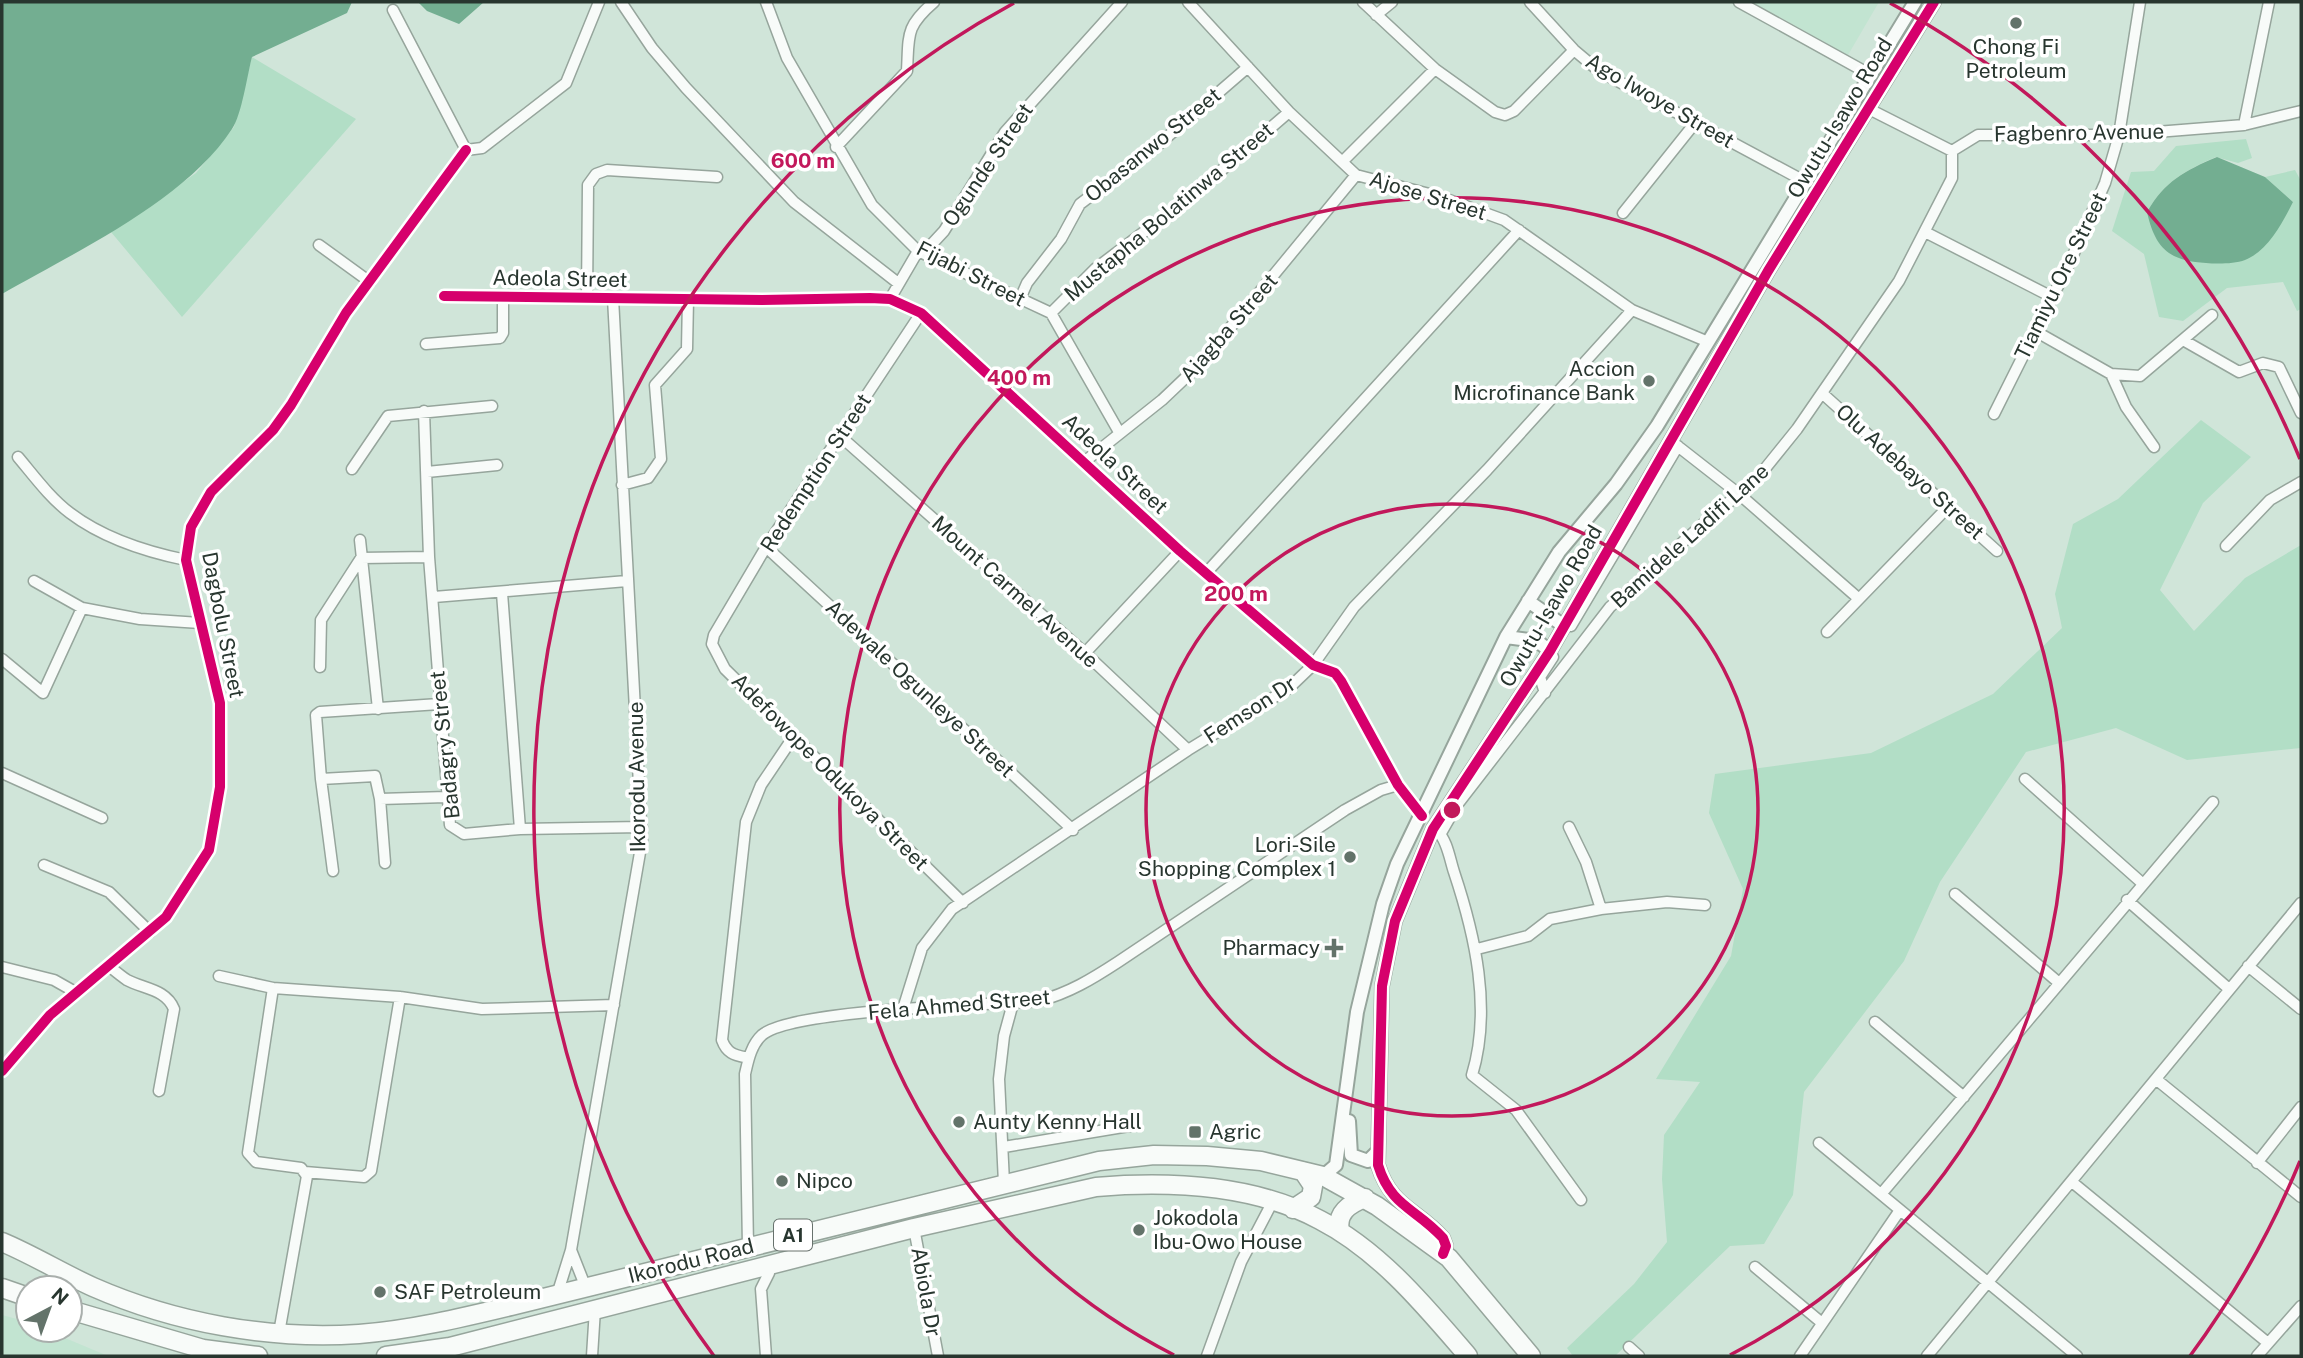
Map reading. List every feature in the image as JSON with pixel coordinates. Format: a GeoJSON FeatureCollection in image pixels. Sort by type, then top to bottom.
{"type":"FeatureCollection","features":[{"type":"Feature","properties":{"kind":"highway","name":"Ikorodu Road"},"geometry":{"type":"LineString","coordinates":[[2,1242],[93,1287],[133,1302],[217,1325],[279,1333],[358,1334],[395,1330],[557,1295],[1004,1182],[1099,1161],[1154,1155],[1241,1159],[1323,1176],[1365,1198],[1443,1254],[1531,1356]]}},
{"type":"Feature","properties":{"kind":"highway"},"geometry":{"type":"LineString","coordinates":[[1293,1209],[1311,1197],[1313,1186],[1303,1171]]}},
{"type":"Feature","properties":{"kind":"highway","name":"Ikorodu Road"},"geometry":{"type":"LineString","coordinates":[[386,1356],[450,1347],[914,1228],[1096,1187],[1126,1185],[1205,1188],[1273,1202],[1339,1231],[1409,1290],[1468,1356]]}},
{"type":"Feature","properties":{"kind":"highway"},"geometry":{"type":"LineString","coordinates":[[1339,1231],[1338,1222],[1342,1213],[1365,1198]]}},
{"type":"Feature","properties":{"kind":"highway"},"geometry":{"type":"LineString","coordinates":[[84,1314],[203,1349],[258,1356]]}},
{"type":"Feature","properties":{"kind":"street"},"geometry":{"type":"LineString","coordinates":[[393,10],[466,150],[482,148],[566,83],[599,2]]}},
{"type":"Feature","properties":{"kind":"street","name":"Fijabi Street"},"geometry":{"type":"LineString","coordinates":[[766,2],[787,58],[836,147],[872,205],[918,251],[1051,313],[1119,432]]}},
{"type":"Feature","properties":{"kind":"street","name":"Ogunde Street"},"geometry":{"type":"LineString","coordinates":[[890,299],[918,251],[931,245],[944,232],[1005,132],[1122,2]]}},
{"type":"Feature","properties":{"kind":"street","name":"Ajose Street"},"geometry":{"type":"LineString","coordinates":[[1188,2],[1289,113],[1356,175],[1441,197],[1491,215],[1518,230],[1632,310],[1706,341]]}},
{"type":"Feature","properties":{"kind":"street"},"geometry":{"type":"LineString","coordinates":[[1363,2],[1435,69],[1494,112],[1505,114],[1514,111],[1574,50]]}},
{"type":"Feature","properties":{"kind":"street"},"geometry":{"type":"LineString","coordinates":[[1376,15],[1392,2]]}},
{"type":"Feature","properties":{"kind":"street","name":"Ago Iwoye Street"},"geometry":{"type":"LineString","coordinates":[[1530,2],[1574,50],[1599,71],[1806,182]]}},
{"type":"Feature","properties":{"kind":"street"},"geometry":{"type":"LineString","coordinates":[[1739,2],[1871,75]]}},
{"type":"Feature","properties":{"kind":"street","name":"Owutu-Isawo Road"},"geometry":{"type":"LineString","coordinates":[[1323,1176],[1336,1165],[1357,1012],[1383,904],[1397,864],[1506,637],[1559,552],[1616,484],[1657,426],[1706,341],[1915,2]]}},
{"type":"Feature","properties":{"kind":"street","name":"Owutu-Isawo Road"},"geometry":{"type":"LineString","coordinates":[[1443,1254],[1446,1247],[1443,1238],[1397,1200],[1384,1185],[1378,1151],[1381,986],[1395,921],[1437,831],[1550,651],[1674,442],[1768,271],[1934,2]]}},
{"type":"Feature","properties":{"kind":"street","name":"Tiamiyu Ore Street"},"geometry":{"type":"LineString","coordinates":[[1994,414],[2105,183],[2119,135],[2140,2]]}},
{"type":"Feature","properties":{"kind":"street"},"geometry":{"type":"LineString","coordinates":[[2244,125],[2269,2]]}},
{"type":"Feature","properties":{"kind":"street"},"geometry":{"type":"LineString","coordinates":[[623,3],[652,48],[686,88],[794,202],[898,283]]}},
{"type":"Feature","properties":{"kind":"street"},"geometry":{"type":"LineString","coordinates":[[836,147],[907,71],[907,34],[930,3]]}},
{"type":"Feature","properties":{"kind":"street","name":"Obasanwo Street"},"geometry":{"type":"LineString","coordinates":[[1020,299],[1027,282],[1061,239],[1080,204],[1159,144],[1248,67]]}},
{"type":"Feature","properties":{"kind":"street"},"geometry":{"type":"LineString","coordinates":[[1343,161],[1435,69]]}},
{"type":"Feature","properties":{"kind":"street"},"geometry":{"type":"LineString","coordinates":[[1870,109],[1952,151]]}},
{"type":"Feature","properties":{"kind":"street","name":"Fagbenro Avenue"},"geometry":{"type":"LineString","coordinates":[[1952,151],[1978,135],[2119,135],[2244,125],[2301,111]]}},
{"type":"Feature","properties":{"kind":"street","name":"Mustapha Bolatinwa Street"},"geometry":{"type":"LineString","coordinates":[[1051,313],[1095,269],[1194,194],[1289,113]]}},
{"type":"Feature","properties":{"kind":"street"},"geometry":{"type":"LineString","coordinates":[[1623,212],[1695,123]]}},
{"type":"Feature","properties":{"kind":"street","name":"Dagbolu Street"},"geometry":{"type":"LineString","coordinates":[[2,1071],[50,1015],[166,918],[197,874],[209,850],[220,787],[220,703],[186,560],[191,527],[204,501],[273,430],[328,342],[466,150]]}},
{"type":"Feature","properties":{"kind":"street","name":"Bamidele Ladifi Lane"},"geometry":{"type":"LineString","coordinates":[[1437,831],[1622,594],[1761,476],[1824,394],[1899,281],[1925,232],[1952,178],[1952,151]]}},
{"type":"Feature","properties":{"kind":"street"},"geometry":{"type":"LineString","coordinates":[[587,298],[588,185],[596,174],[607,170],[717,177]]}},
{"type":"Feature","properties":{"kind":"street","name":"Ajagba Street"},"geometry":{"type":"LineString","coordinates":[[1084,462],[1162,400],[1202,362],[1356,175]]}},
{"type":"Feature","properties":{"kind":"street"},"geometry":{"type":"LineString","coordinates":[[1208,572],[1518,230]]}},
{"type":"Feature","properties":{"kind":"street"},"geometry":{"type":"LineString","coordinates":[[1925,232],[2052,297]]}},
{"type":"Feature","properties":{"kind":"street"},"geometry":{"type":"LineString","coordinates":[[319,245],[370,282]]}},
{"type":"Feature","properties":{"kind":"street","name":"Adeola Street"},"geometry":{"type":"LineString","coordinates":[[444,296],[890,299],[921,313],[1180,551],[1208,572],[1313,665],[1327,669],[1341,681],[1398,785],[1422,816]]}},
{"type":"Feature","properties":{"kind":"street"},"geometry":{"type":"LineString","coordinates":[[426,344],[500,338],[503,334],[503,298]]}},
{"type":"Feature","properties":{"kind":"street","name":"Ikorodu Avenue"},"geometry":{"type":"LineString","coordinates":[[557,1295],[571,1250],[640,858],[642,827],[613,298]]}},
{"type":"Feature","properties":{"kind":"street"},"geometry":{"type":"LineString","coordinates":[[622,485],[648,478],[661,459],[655,385],[687,349],[688,299]]}},
{"type":"Feature","properties":{"kind":"street","name":"Femson Dr"},"geometry":{"type":"LineString","coordinates":[[903,1009],[922,948],[943,918],[1188,750],[1289,688],[1313,665],[1354,607],[1477,480],[1632,310]]}},
{"type":"Feature","properties":{"kind":"street","name":"Redemption Street"},"geometry":{"type":"LineString","coordinates":[[714,635],[766,547],[921,313]]}},
{"type":"Feature","properties":{"kind":"street"},"geometry":{"type":"LineString","coordinates":[[2035,331],[2111,374],[2140,376],[2212,315]]}},
{"type":"Feature","properties":{"kind":"street"},"geometry":{"type":"LineString","coordinates":[[2183,340],[2239,372],[2263,363],[2278,367],[2301,413]]}},
{"type":"Feature","properties":{"kind":"street"},"geometry":{"type":"LineString","coordinates":[[2111,374],[2126,407],[2154,447]]}},
{"type":"Feature","properties":{"kind":"street","name":"Olu Adebayo Street"},"geometry":{"type":"LineString","coordinates":[[1824,394],[1997,551]]}},
{"type":"Feature","properties":{"kind":"street"},"geometry":{"type":"LineString","coordinates":[[352,469],[384,419],[424,411],[492,406]]}},
{"type":"Feature","properties":{"kind":"street","name":"Badagry Street"},"geometry":{"type":"LineString","coordinates":[[424,411],[429,557],[450,825],[464,834],[520,829],[642,827]]}},
{"type":"Feature","properties":{"kind":"street","name":"Mount Carmel Avenue"},"geometry":{"type":"LineString","coordinates":[[840,436],[1085,653],[1188,750]]}},
{"type":"Feature","properties":{"kind":"street"},"geometry":{"type":"LineString","coordinates":[[1545,693],[1540,677],[1674,442],[1739,494],[1858,598]]}},
{"type":"Feature","properties":{"kind":"street"},"geometry":{"type":"LineString","coordinates":[[18,457],[55,500],[88,525],[146,550],[186,560]]}},
{"type":"Feature","properties":{"kind":"street"},"geometry":{"type":"LineString","coordinates":[[427,472],[497,466]]}},
{"type":"Feature","properties":{"kind":"street"},"geometry":{"type":"LineString","coordinates":[[2226,546],[2270,500],[2301,482]]}},
{"type":"Feature","properties":{"kind":"street"},"geometry":{"type":"LineString","coordinates":[[1827,632],[1948,507]]}},
{"type":"Feature","properties":{"kind":"street"},"geometry":{"type":"LineString","coordinates":[[360,540],[378,709]]}},
{"type":"Feature","properties":{"kind":"street","name":"Adewale Ogunleye Street"},"geometry":{"type":"LineString","coordinates":[[766,547],[1073,830]]}},
{"type":"Feature","properties":{"kind":"street"},"geometry":{"type":"LineString","coordinates":[[1085,653],[1180,551]]}},
{"type":"Feature","properties":{"kind":"street"},"geometry":{"type":"LineString","coordinates":[[361,558],[429,557]]}},
{"type":"Feature","properties":{"kind":"street"},"geometry":{"type":"LineString","coordinates":[[320,667],[321,620],[361,558]]}},
{"type":"Feature","properties":{"kind":"street"},"geometry":{"type":"LineString","coordinates":[[34,581],[82,608],[140,619],[200,623]]}},
{"type":"Feature","properties":{"kind":"street"},"geometry":{"type":"LineString","coordinates":[[433,597],[627,581]]}},
{"type":"Feature","properties":{"kind":"street"},"geometry":{"type":"LineString","coordinates":[[502,593],[520,829]]}},
{"type":"Feature","properties":{"kind":"street"},"geometry":{"type":"LineString","coordinates":[[1528,601],[1564,626]]}},
{"type":"Feature","properties":{"kind":"street"},"geometry":{"type":"LineString","coordinates":[[2,659],[43,693],[82,608]]}},
{"type":"Feature","properties":{"kind":"street","name":"Adefowope Odukoya Street"},"geometry":{"type":"LineString","coordinates":[[714,635],[712,644],[725,669],[963,903]]}},
{"type":"Feature","properties":{"kind":"street"},"geometry":{"type":"LineString","coordinates":[[1506,637],[1537,641],[1550,651]]}},
{"type":"Feature","properties":{"kind":"street"},"geometry":{"type":"LineString","coordinates":[[333,871],[320,779],[316,715],[320,712],[439,704]]}},
{"type":"Feature","properties":{"kind":"street"},"geometry":{"type":"LineString","coordinates":[[748,1247],[744,1099],[748,1058],[732,1054],[722,1040],[747,822],[761,785],[794,736]]}},
{"type":"Feature","properties":{"kind":"street"},"geometry":{"type":"LineString","coordinates":[[2,774],[102,818]]}},
{"type":"Feature","properties":{"kind":"street"},"geometry":{"type":"LineString","coordinates":[[320,779],[372,775],[377,779],[385,863]]}},
{"type":"Feature","properties":{"kind":"street"},"geometry":{"type":"LineString","coordinates":[[2025,779],[2142,883]]}},
{"type":"Feature","properties":{"kind":"street","name":"Fela Ahmed Street"},"geometry":{"type":"LineString","coordinates":[[748,1058],[763,1034],[773,1030],[835,1017],[903,1009],[1040,1001],[1081,986],[1345,810],[1381,790],[1398,785]]}},
{"type":"Feature","properties":{"kind":"street"},"geometry":{"type":"LineString","coordinates":[[380,799],[446,797]]}},
{"type":"Feature","properties":{"kind":"street"},"geometry":{"type":"LineString","coordinates":[[1882,1193],[2127,900],[2213,803]]}},
{"type":"Feature","properties":{"kind":"street"},"geometry":{"type":"LineString","coordinates":[[1569,827],[1586,862],[1601,909]]}},
{"type":"Feature","properties":{"kind":"street"},"geometry":{"type":"LineString","coordinates":[[1437,831],[1468,911],[1477,949],[1480,1014],[1472,1075],[1516,1110],[1581,1200]]}},
{"type":"Feature","properties":{"kind":"street"},"geometry":{"type":"LineString","coordinates":[[44,865],[109,892],[150,932]]}},
{"type":"Feature","properties":{"kind":"street"},"geometry":{"type":"LineString","coordinates":[[1955,894],[2058,982]]}},
{"type":"Feature","properties":{"kind":"street"},"geometry":{"type":"LineString","coordinates":[[2127,900],[2229,989]]}},
{"type":"Feature","properties":{"kind":"street"},"geometry":{"type":"LineString","coordinates":[[1477,949],[1528,936],[1550,919],[1601,909],[1667,902],[1705,905]]}},
{"type":"Feature","properties":{"kind":"street"},"geometry":{"type":"LineString","coordinates":[[1927,1356],[2301,903]]}},
{"type":"Feature","properties":{"kind":"street"},"geometry":{"type":"LineString","coordinates":[[109,966],[126,979],[171,1001],[174,1009],[159,1091]]}},
{"type":"Feature","properties":{"kind":"street"},"geometry":{"type":"LineString","coordinates":[[2248,966],[2301,1009]]}},
{"type":"Feature","properties":{"kind":"street"},"geometry":{"type":"LineString","coordinates":[[2,967],[54,980],[77,993]]}},
{"type":"Feature","properties":{"kind":"street"},"geometry":{"type":"LineString","coordinates":[[219,976],[273,988],[400,997],[482,1009],[614,1005]]}},
{"type":"Feature","properties":{"kind":"street"},"geometry":{"type":"LineString","coordinates":[[273,988],[248,1153],[256,1162],[301,1168],[307,1176],[279,1333]]}},
{"type":"Feature","properties":{"kind":"street"},"geometry":{"type":"LineString","coordinates":[[305,1172],[364,1177],[371,1171],[400,997]]}},
{"type":"Feature","properties":{"kind":"street"},"geometry":{"type":"LineString","coordinates":[[1004,1182],[999,1079],[1004,1036],[1013,1003]]}},
{"type":"Feature","properties":{"kind":"street"},"geometry":{"type":"LineString","coordinates":[[1875,1022],[1964,1097]]}},
{"type":"Feature","properties":{"kind":"street"},"geometry":{"type":"LineString","coordinates":[[1350,1061],[1349,1151],[1355,1158],[1368,1161],[1378,1151]]}},
{"type":"Feature","properties":{"kind":"street"},"geometry":{"type":"LineString","coordinates":[[2157,1080],[2301,1197]]}},
{"type":"Feature","properties":{"kind":"street"},"geometry":{"type":"LineString","coordinates":[[2258,1163],[2301,1107]]}},
{"type":"Feature","properties":{"kind":"street"},"geometry":{"type":"LineString","coordinates":[[1004,1147],[1135,1125]]}},
{"type":"Feature","properties":{"kind":"street"},"geometry":{"type":"LineString","coordinates":[[1819,1143],[2077,1356]]}},
{"type":"Feature","properties":{"kind":"street"},"geometry":{"type":"LineString","coordinates":[[2072,1182],[2268,1343]]}},
{"type":"Feature","properties":{"kind":"street"},"geometry":{"type":"LineString","coordinates":[[1207,1356],[1241,1262],[1273,1202]]}},
{"type":"Feature","properties":{"kind":"street"},"geometry":{"type":"LineString","coordinates":[[1800,1356],[1900,1210]]}},
{"type":"Feature","properties":{"kind":"street","name":"Abiola Dr"},"geometry":{"type":"LineString","coordinates":[[914,1228],[937,1356]]}},
{"type":"Feature","properties":{"kind":"street"},"geometry":{"type":"LineString","coordinates":[[571,1250],[586,1288]]}},
{"type":"Feature","properties":{"kind":"street"},"geometry":{"type":"LineString","coordinates":[[765,1356],[761,1289],[769,1273],[769,1264]]}},
{"type":"Feature","properties":{"kind":"street"},"geometry":{"type":"LineString","coordinates":[[1755,1267],[1822,1323]]}},
{"type":"Feature","properties":{"kind":"street"},"geometry":{"type":"LineString","coordinates":[[2257,1356],[2301,1306]]}},
{"type":"Feature","properties":{"kind":"street"},"geometry":{"type":"LineString","coordinates":[[592,1356],[595,1309]]}},
{"type":"Feature","properties":{"kind":"street"},"geometry":{"type":"LineString","coordinates":[[1629,1347],[1639,1356]]}},
{"type":"Feature","properties":{"kind":"shaded area"},"geometry":{"type":"Polygon","coordinates":[[[2,2],[352,2],[347,13],[252,57],[236,122],[212,155],[186,179],[127,223],[2,294],[2,2]]]}},
{"type":"Feature","properties":{"kind":"shaded area"},"geometry":{"type":"Polygon","coordinates":[[[418,2],[484,2],[459,24],[427,11],[418,2]]]}},
{"type":"Feature","properties":{"kind":"shaded area"},"geometry":{"type":"Polygon","coordinates":[[[1752,2],[1879,2],[1848,55],[1752,2]]]}},
{"type":"Feature","properties":{"kind":"shaded area"},"geometry":{"type":"Polygon","coordinates":[[[252,57],[356,119],[182,317],[111,232],[196,173],[234,127],[252,57]]]}},
{"type":"Feature","properties":{"kind":"shaded area"},"geometry":{"type":"Polygon","coordinates":[[[2246,139],[2252,158],[2238,163],[2216,157],[2194,167],[2168,185],[2147,212],[2293,202],[2265,177],[2295,170],[2301,181],[2301,309],[2297,311],[2283,282],[2227,288],[2183,321],[2159,317],[2144,254],[2112,231],[2131,172],[2154,171],[2176,146],[2246,139]]]}},
{"type":"Feature","properties":{"kind":"shaded area"},"geometry":{"type":"Polygon","coordinates":[[[2217,157],[2265,177],[2293,202],[2274,235],[2253,256],[2226,263],[2182,259],[2159,243],[2147,212],[2161,192],[2176,178],[2217,157]]]}},
{"type":"Feature","properties":{"kind":"shaded area"},"geometry":{"type":"Polygon","coordinates":[[[2201,420],[2251,457],[2203,503],[2160,590],[2194,631],[2245,578],[2301,545],[2301,748],[2187,760],[2116,728],[2026,752],[1940,882],[1904,961],[1804,1092],[1793,1195],[1764,1244],[1730,1246],[1615,1356],[1573,1356],[1567,1348],[1634,1284],[1667,1242],[1662,1179],[1664,1135],[1700,1082],[1656,1079],[1731,956],[1743,889],[1709,813],[1715,774],[1871,753],[1993,694],[2062,628],[2055,594],[2073,524],[2118,499],[2201,420]]]}},
{"type":"Feature","properties":{"kind":"shaded area"},"geometry":{"type":"Polygon","coordinates":[[[2,1315],[14,1318],[14,1344],[79,1344],[108,1356],[2,1356],[2,1315]]]}},
{"type":"Feature","properties":{"kind":"cycle path"},"geometry":{"type":"LineString","coordinates":[[1443,1254],[1446,1246],[1443,1238],[1397,1199],[1383,1179],[1378,1165],[1382,986],[1395,921],[1433,829],[1550,651],[1768,271],[1934,2]]}},
{"type":"Feature","properties":{"kind":"cycle path"},"geometry":{"type":"LineString","coordinates":[[2,1071],[50,1015],[166,917],[209,850],[220,787],[220,703],[186,560],[191,527],[211,492],[273,430],[346,313],[466,150]]}},
{"type":"Feature","properties":{"kind":"cycle path"},"geometry":{"type":"LineString","coordinates":[[444,296],[762,300],[870,298],[890,299],[921,313],[1180,551],[1313,665],[1335,673],[1398,785],[1422,816]]}},
{"type":"Feature","properties":{"kind":"place","name":"Chong Fi Petroleum"},"geometry":{"type":"Point","coordinates":[2016,23]}},
{"type":"Feature","properties":{"kind":"place","name":"Accion Microfinance Bank"},"geometry":{"type":"Point","coordinates":[1649,381]}},
{"type":"Feature","properties":{"kind":"place","name":"Lori-Sile Shopping Complex 1"},"geometry":{"type":"Point","coordinates":[1350,857]}},
{"type":"Feature","properties":{"kind":"place","name":"Pharmacy"},"geometry":{"type":"Point","coordinates":[1334,948]}},
{"type":"Feature","properties":{"kind":"place","name":"Aunty Kenny Hall"},"geometry":{"type":"Point","coordinates":[959,1122]}},
{"type":"Feature","properties":{"kind":"place","name":"Agric"},"geometry":{"type":"Point","coordinates":[1195,1132]}},
{"type":"Feature","properties":{"kind":"place","name":"Nipco"},"geometry":{"type":"Point","coordinates":[782,1181]}},
{"type":"Feature","properties":{"kind":"place","name":"Jokodola Ibu-Owo House"},"geometry":{"type":"Point","coordinates":[1139,1230]}},
{"type":"Feature","properties":{"kind":"place","name":"SAF Petroleum"},"geometry":{"type":"Point","coordinates":[380,1292]}}]}
